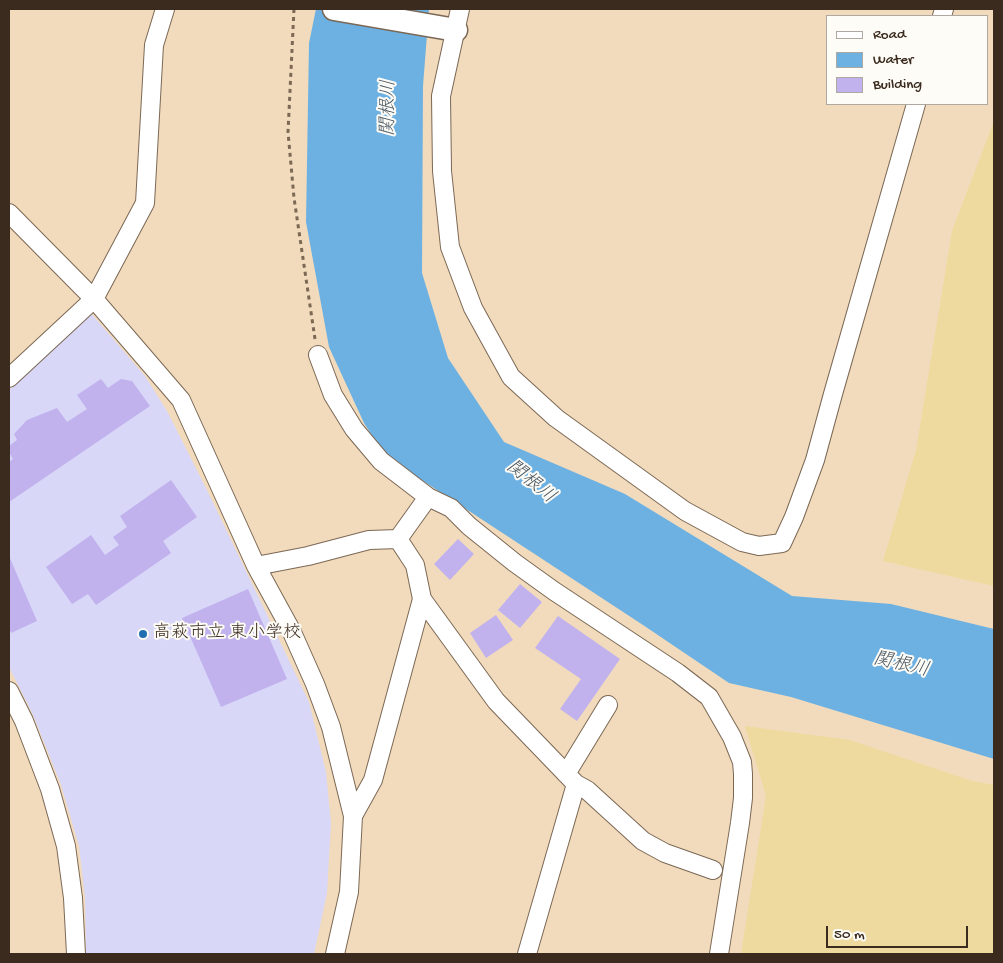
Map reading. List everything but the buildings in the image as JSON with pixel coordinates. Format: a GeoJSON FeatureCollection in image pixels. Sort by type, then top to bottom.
{"type":"FeatureCollection","features":[{"type":"Feature","properties":{"kind":"street"},"geometry":{"type":"LineString","coordinates":[[9,378],[94,298],[145,203],[154,45],[165,9]]}},
{"type":"Feature","properties":{"kind":"street"},"geometry":{"type":"LineString","coordinates":[[334,9],[452,22],[440,96],[442,171],[450,246],[473,308],[512,378],[556,418],[685,511],[742,542],[759,546],[782,544],[815,460],[916,105]]}},
{"type":"Feature","properties":{"kind":"street"},"geometry":{"type":"LineString","coordinates":[[9,213],[94,298],[181,400],[256,566],[292,630],[331,727],[353,816],[349,892],[335,954]]}},
{"type":"Feature","properties":{"kind":"street"},"geometry":{"type":"LineString","coordinates":[[318,355],[333,395],[354,429],[381,461],[428,497],[450,508],[515,563],[678,673],[709,697],[732,737],[742,762],[744,774],[740,823],[719,954]]}},
{"type":"Feature","properties":{"kind":"street"},"geometry":{"type":"LineString","coordinates":[[398,539],[428,497]]}},
{"type":"Feature","properties":{"kind":"street"},"geometry":{"type":"LineString","coordinates":[[256,566],[308,556],[369,540],[398,539]]}},
{"type":"Feature","properties":{"kind":"street"},"geometry":{"type":"LineString","coordinates":[[398,539],[415,565],[422,599],[496,701],[571,779],[587,790],[643,841],[664,853],[713,870]]}},
{"type":"Feature","properties":{"kind":"street"},"geometry":{"type":"LineString","coordinates":[[353,816],[372,780],[422,599]]}},
{"type":"Feature","properties":{"kind":"street"},"geometry":{"type":"LineString","coordinates":[[9,691],[24,721],[50,789],[66,846],[73,898],[76,954]]}},
{"type":"Feature","properties":{"kind":"street"},"geometry":{"type":"LineString","coordinates":[[526,954],[571,779],[608,705]]}},
{"type":"Feature","properties":{"kind":"path"},"geometry":{"type":"LineString","coordinates":[[294,9],[288,132],[294,198],[318,355]]}},
{"type":"Feature","properties":{"kind":"shaded area","name":"高萩市立 東小学校"},"geometry":{"type":"Polygon","coordinates":[[[90,312],[145,376],[167,411],[309,702],[326,772],[331,823],[327,893],[314,954],[86,954],[85,898],[79,846],[61,785],[33,715],[9,667],[9,390],[90,312]]]}},
{"type":"Feature","properties":{"kind":"sand"},"geometry":{"type":"Polygon","coordinates":[[[994,121],[994,586],[883,561],[916,450],[952,231],[994,121]]]}},
{"type":"Feature","properties":{"kind":"sand"},"geometry":{"type":"Polygon","coordinates":[[[745,726],[850,740],[972,781],[994,785],[994,954],[741,954],[766,796],[745,726]]]}},
{"type":"Feature","properties":{"kind":"water","name":"関根川"},"geometry":{"type":"Polygon","coordinates":[[[316,9],[429,9],[423,86],[422,273],[448,358],[504,442],[625,494],[792,596],[891,604],[994,629],[994,759],[791,697],[729,683],[385,456],[364,423],[329,347],[306,222],[309,43],[316,9]]]}},
{"type":"Feature","properties":{"kind":"place","name":"高萩市立 東小学校"},"geometry":{"type":"Point","coordinates":[143,634]}}]}
